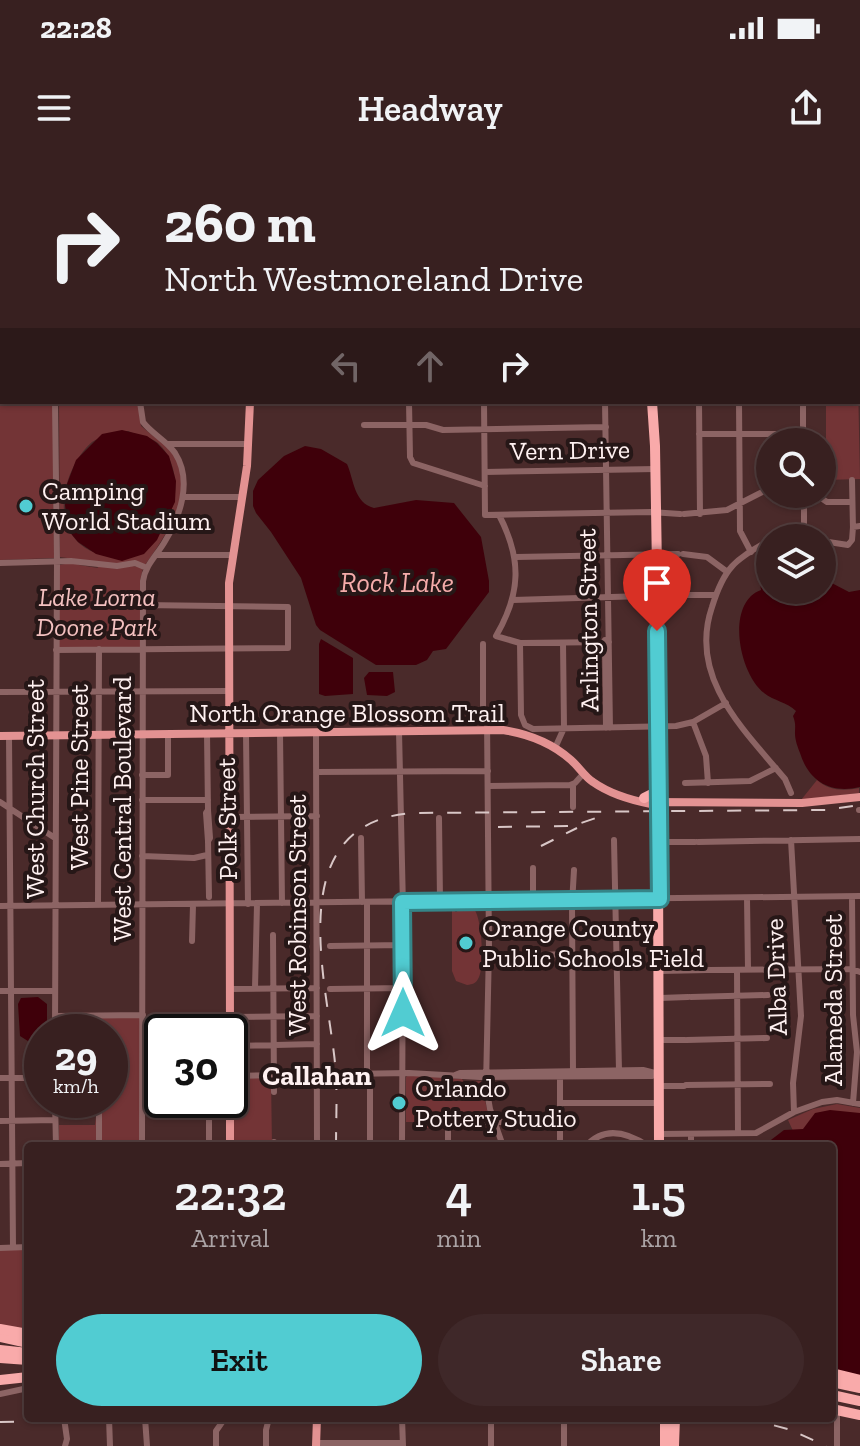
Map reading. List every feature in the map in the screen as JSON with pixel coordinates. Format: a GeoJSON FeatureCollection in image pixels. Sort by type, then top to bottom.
{"type":"FeatureCollection","features":[{"type":"Feature","properties":{"kind":"highway"},"geometry":{"type":"LineString","coordinates":[[655,404],[659,785],[652,801],[659,842],[659,1142]]}},
{"type":"Feature","properties":{"kind":"highway"},"geometry":{"type":"LineString","coordinates":[[0,1329],[24,1333]]}},
{"type":"Feature","properties":{"kind":"highway"},"geometry":{"type":"LineString","coordinates":[[0,1340],[24,1344]]}},
{"type":"Feature","properties":{"kind":"highway"},"geometry":{"type":"LineString","coordinates":[[0,1350],[24,1353]]}},
{"type":"Feature","properties":{"kind":"highway"},"geometry":{"type":"LineString","coordinates":[[0,1362],[24,1368]]}},
{"type":"Feature","properties":{"kind":"highway"},"geometry":{"type":"LineString","coordinates":[[0,1373],[24,1369]]}},
{"type":"Feature","properties":{"kind":"highway"},"geometry":{"type":"LineString","coordinates":[[0,1380],[24,1370]]}},
{"type":"Feature","properties":{"kind":"highway"},"geometry":{"type":"LineString","coordinates":[[837,1374],[860,1379]]}},
{"type":"Feature","properties":{"kind":"highway"},"geometry":{"type":"LineString","coordinates":[[836,1383],[860,1388]]}},
{"type":"Feature","properties":{"kind":"highway"},"geometry":{"type":"LineString","coordinates":[[836,1392],[860,1394]]}},
{"type":"Feature","properties":{"kind":"highway"},"geometry":{"type":"LineString","coordinates":[[836,1393],[860,1401]]}},
{"type":"Feature","properties":{"kind":"highway"},"geometry":{"type":"LineString","coordinates":[[836,1410],[860,1408]]}},
{"type":"Feature","properties":{"kind":"highway"},"geometry":{"type":"LineString","coordinates":[[836,1411],[860,1417]]}},
{"type":"Feature","properties":{"kind":"highway"},"geometry":{"type":"LineString","coordinates":[[665,1422],[665,1446]]}},
{"type":"Feature","properties":{"kind":"highway"},"geometry":{"type":"LineString","coordinates":[[674,1446],[675,1422]]}},
{"type":"Feature","properties":{"kind":"main road"},"geometry":{"type":"LineString","coordinates":[[230,1014],[229,606],[231,555],[249,444],[250,404]]}},
{"type":"Feature","properties":{"kind":"main road","name":"North Orange Blossom Trail"},"geometry":{"type":"LineString","coordinates":[[5,736],[487,730],[525,734],[555,748],[585,774],[623,792],[652,801],[802,803],[860,797]]}},
{"type":"Feature","properties":{"kind":"main road"},"geometry":{"type":"LineString","coordinates":[[230,1118],[230,1142]]}},
{"type":"Feature","properties":{"kind":"main road"},"geometry":{"type":"LineString","coordinates":[[316,1444],[317,1422]]}},
{"type":"Feature","properties":{"kind":"street","name":"West Church Street"},"geometry":{"type":"LineString","coordinates":[[55,404],[55,1014]]}},
{"type":"Feature","properties":{"kind":"street"},"geometry":{"type":"LineString","coordinates":[[140,404],[143,422],[168,444],[182,470],[183,497],[242,497]]}},
{"type":"Feature","properties":{"kind":"street"},"geometry":{"type":"LineString","coordinates":[[409,404],[410,457],[413,463],[485,486]]}},
{"type":"Feature","properties":{"kind":"street"},"geometry":{"type":"LineString","coordinates":[[484,404],[485,515],[700,514],[727,510],[756,495]]}},
{"type":"Feature","properties":{"kind":"street","name":"Arlington Street"},"geometry":{"type":"LineString","coordinates":[[605,404],[608,728]]}},
{"type":"Feature","properties":{"kind":"street"},"geometry":{"type":"LineString","coordinates":[[699,404],[700,514]]}},
{"type":"Feature","properties":{"kind":"street"},"geometry":{"type":"LineString","coordinates":[[739,404],[740,531],[751,552]]}},
{"type":"Feature","properties":{"kind":"street"},"geometry":{"type":"LineString","coordinates":[[803,404],[803,428]]}},
{"type":"Feature","properties":{"kind":"street"},"geometry":{"type":"LineString","coordinates":[[364,425],[426,425],[443,430],[606,427]]}},
{"type":"Feature","properties":{"kind":"street"},"geometry":{"type":"LineString","coordinates":[[699,434],[756,435]]}},
{"type":"Feature","properties":{"kind":"street"},"geometry":{"type":"LineString","coordinates":[[168,444],[249,444]]}},
{"type":"Feature","properties":{"kind":"street","name":"Vern Drive"},"geometry":{"type":"LineString","coordinates":[[485,472],[656,469]]}},
{"type":"Feature","properties":{"kind":"street"},"geometry":{"type":"LineString","coordinates":[[836,543],[848,545],[856,528],[852,480]]}},
{"type":"Feature","properties":{"kind":"street","name":"West Central Boulevard"},"geometry":{"type":"LineString","coordinates":[[142,1142],[143,577],[173,526],[183,497]]}},
{"type":"Feature","properties":{"kind":"street"},"geometry":{"type":"LineString","coordinates":[[836,502],[852,502]]}},
{"type":"Feature","properties":{"kind":"street"},"geometry":{"type":"LineString","coordinates":[[499,515],[516,557],[513,600],[496,636],[520,643],[607,642]]}},
{"type":"Feature","properties":{"kind":"street"},"geometry":{"type":"LineString","coordinates":[[756,549],[726,571],[705,630],[705,654],[712,680],[726,703],[788,783],[791,793]]}},
{"type":"Feature","properties":{"kind":"street"},"geometry":{"type":"LineString","coordinates":[[516,557],[681,554],[707,557],[726,571]]}},
{"type":"Feature","properties":{"kind":"street"},"geometry":{"type":"LineString","coordinates":[[156,555],[231,555]]}},
{"type":"Feature","properties":{"kind":"street"},"geometry":{"type":"LineString","coordinates":[[0,563],[57,561],[108,566],[135,563],[147,568]]}},
{"type":"Feature","properties":{"kind":"street"},"geometry":{"type":"LineString","coordinates":[[513,600],[715,595]]}},
{"type":"Feature","properties":{"kind":"street"},"geometry":{"type":"LineString","coordinates":[[56,650],[288,648],[288,607],[142,605]]}},
{"type":"Feature","properties":{"kind":"street"},"geometry":{"type":"LineString","coordinates":[[520,643],[521,714],[525,725],[533,729],[658,727],[693,722],[726,703]]}},
{"type":"Feature","properties":{"kind":"street"},"geometry":{"type":"LineString","coordinates":[[555,748],[564,728],[563,643]]}},
{"type":"Feature","properties":{"kind":"street"},"geometry":{"type":"LineString","coordinates":[[483,644],[483,710],[487,718],[488,771],[487,1077],[488,1102],[503,1142]]}},
{"type":"Feature","properties":{"kind":"street","name":"West Pine Street"},"geometry":{"type":"LineString","coordinates":[[98,905],[99,649]]}},
{"type":"Feature","properties":{"kind":"street"},"geometry":{"type":"LineString","coordinates":[[0,692],[229,691]]}},
{"type":"Feature","properties":{"kind":"street"},"geometry":{"type":"LineString","coordinates":[[693,722],[706,756],[708,783]]}},
{"type":"Feature","properties":{"kind":"street"},"geometry":{"type":"LineString","coordinates":[[399,731],[404,1073],[402,1142]]}},
{"type":"Feature","properties":{"kind":"street","name":"West Robinson Street"},"geometry":{"type":"LineString","coordinates":[[316,732],[317,1142]]}},
{"type":"Feature","properties":{"kind":"street"},"geometry":{"type":"LineString","coordinates":[[207,733],[209,897]]}},
{"type":"Feature","properties":{"kind":"street","name":"Polk Street"},"geometry":{"type":"LineString","coordinates":[[246,733],[255,988]]}},
{"type":"Feature","properties":{"kind":"street"},"geometry":{"type":"LineString","coordinates":[[280,733],[282,903]]}},
{"type":"Feature","properties":{"kind":"street"},"geometry":{"type":"LineString","coordinates":[[142,775],[168,775],[168,734]]}},
{"type":"Feature","properties":{"kind":"street"},"geometry":{"type":"LineString","coordinates":[[5,736],[10,808],[13,1247]]}},
{"type":"Feature","properties":{"kind":"street"},"geometry":{"type":"LineString","coordinates":[[685,783],[750,781],[776,768]]}},
{"type":"Feature","properties":{"kind":"street"},"geometry":{"type":"LineString","coordinates":[[316,772],[488,771]]}},
{"type":"Feature","properties":{"kind":"street"},"geometry":{"type":"LineString","coordinates":[[488,786],[573,784],[585,774]]}},
{"type":"Feature","properties":{"kind":"street"},"geometry":{"type":"LineString","coordinates":[[573,784],[573,807]]}},
{"type":"Feature","properties":{"kind":"street"},"geometry":{"type":"LineString","coordinates":[[142,800],[208,800]]}},
{"type":"Feature","properties":{"kind":"street"},"geometry":{"type":"LineString","coordinates":[[0,802],[55,838]]}},
{"type":"Feature","properties":{"kind":"street"},"geometry":{"type":"LineString","coordinates":[[230,817],[317,816]]}},
{"type":"Feature","properties":{"kind":"street"},"geometry":{"type":"LineString","coordinates":[[439,818],[440,901]]}},
{"type":"Feature","properties":{"kind":"street"},"geometry":{"type":"LineString","coordinates":[[361,838],[368,945],[370,1142]]}},
{"type":"Feature","properties":{"kind":"street"},"geometry":{"type":"LineString","coordinates":[[659,842],[860,839]]}},
{"type":"Feature","properties":{"kind":"street"},"geometry":{"type":"LineString","coordinates":[[614,840],[619,1071]]}},
{"type":"Feature","properties":{"kind":"street","name":"Alba Drive"},"geometry":{"type":"LineString","coordinates":[[791,840],[801,1023],[793,1083],[794,1112]]}},
{"type":"Feature","properties":{"kind":"street"},"geometry":{"type":"LineString","coordinates":[[142,856],[194,858],[207,855]]}},
{"type":"Feature","properties":{"kind":"street"},"geometry":{"type":"LineString","coordinates":[[205,879],[207,868]]}},
{"type":"Feature","properties":{"kind":"street"},"geometry":{"type":"LineString","coordinates":[[533,868],[533,900]]}},
{"type":"Feature","properties":{"kind":"street"},"geometry":{"type":"LineString","coordinates":[[573,1072],[574,870]]}},
{"type":"Feature","properties":{"kind":"street"},"geometry":{"type":"LineString","coordinates":[[0,906],[856,896]]}},
{"type":"Feature","properties":{"kind":"street","name":"Alameda Street"},"geometry":{"type":"LineString","coordinates":[[856,896],[852,969],[857,1052],[856,1104]]}},
{"type":"Feature","properties":{"kind":"street"},"geometry":{"type":"LineString","coordinates":[[747,898],[748,969]]}},
{"type":"Feature","properties":{"kind":"street"},"geometry":{"type":"LineString","coordinates":[[192,941],[193,905]]}},
{"type":"Feature","properties":{"kind":"street"},"geometry":{"type":"LineString","coordinates":[[273,935],[274,1092]]}},
{"type":"Feature","properties":{"kind":"street"},"geometry":{"type":"LineString","coordinates":[[330,946],[403,945]]}},
{"type":"Feature","properties":{"kind":"street"},"geometry":{"type":"LineString","coordinates":[[535,955],[572,954]]}},
{"type":"Feature","properties":{"kind":"street"},"geometry":{"type":"LineString","coordinates":[[660,971],[852,969],[860,972]]}},
{"type":"Feature","properties":{"kind":"street"},"geometry":{"type":"LineString","coordinates":[[737,970],[738,1133]]}},
{"type":"Feature","properties":{"kind":"street"},"geometry":{"type":"LineString","coordinates":[[230,989],[317,988]]}},
{"type":"Feature","properties":{"kind":"street"},"geometry":{"type":"LineString","coordinates":[[330,989],[403,988]]}},
{"type":"Feature","properties":{"kind":"street"},"geometry":{"type":"LineString","coordinates":[[0,991],[55,991]]}},
{"type":"Feature","properties":{"kind":"street"},"geometry":{"type":"LineString","coordinates":[[660,998],[768,995]]}},
{"type":"Feature","properties":{"kind":"street"},"geometry":{"type":"LineString","coordinates":[[128,1015],[143,1015]]}},
{"type":"Feature","properties":{"kind":"street"},"geometry":{"type":"LineString","coordinates":[[853,1015],[860,1019]]}},
{"type":"Feature","properties":{"kind":"street"},"geometry":{"type":"LineString","coordinates":[[248,1017],[317,1016]]}},
{"type":"Feature","properties":{"kind":"street"},"geometry":{"type":"LineString","coordinates":[[661,1040],[767,1038]]}},
{"type":"Feature","properties":{"kind":"street"},"geometry":{"type":"LineString","coordinates":[[857,1052],[860,1043]]}},
{"type":"Feature","properties":{"kind":"street"},"geometry":{"type":"LineString","coordinates":[[248,1046],[317,1044]]}},
{"type":"Feature","properties":{"kind":"street"},"geometry":{"type":"LineString","coordinates":[[560,1074],[652,1070],[658,1073]]}},
{"type":"Feature","properties":{"kind":"street"},"geometry":{"type":"LineString","coordinates":[[248,1076],[404,1073],[487,1077],[560,1074],[652,1076],[658,1073]]}},
{"type":"Feature","properties":{"kind":"street"},"geometry":{"type":"LineString","coordinates":[[560,1074],[560,1142]]}},
{"type":"Feature","properties":{"kind":"street"},"geometry":{"type":"LineString","coordinates":[[0,1078],[24,1078]]}},
{"type":"Feature","properties":{"kind":"street"},"geometry":{"type":"LineString","coordinates":[[660,1086],[770,1084]]}},
{"type":"Feature","properties":{"kind":"street"},"geometry":{"type":"LineString","coordinates":[[660,1134],[759,1132],[794,1112],[832,1100],[856,1104]]}},
{"type":"Feature","properties":{"kind":"street"},"geometry":{"type":"LineString","coordinates":[[560,1103],[660,1103]]}},
{"type":"Feature","properties":{"kind":"street"},"geometry":{"type":"LineString","coordinates":[[99,1118],[99,1142]]}},
{"type":"Feature","properties":{"kind":"street"},"geometry":{"type":"LineString","coordinates":[[209,1118],[209,1142]]}},
{"type":"Feature","properties":{"kind":"street"},"geometry":{"type":"LineString","coordinates":[[0,1121],[55,1120],[56,1142]]}},
{"type":"Feature","properties":{"kind":"street"},"geometry":{"type":"LineString","coordinates":[[448,1142],[448,1122],[560,1122]]}},
{"type":"Feature","properties":{"kind":"street"},"geometry":{"type":"LineString","coordinates":[[590,1142],[597,1136],[613,1132],[630,1135],[641,1142]]}},
{"type":"Feature","properties":{"kind":"street"},"geometry":{"type":"LineString","coordinates":[[691,1134],[691,1142]]}},
{"type":"Feature","properties":{"kind":"street"},"geometry":{"type":"LineString","coordinates":[[0,1164],[24,1163]]}},
{"type":"Feature","properties":{"kind":"street"},"geometry":{"type":"LineString","coordinates":[[0,1248],[24,1247]]}},
{"type":"Feature","properties":{"kind":"street"},"geometry":{"type":"LineString","coordinates":[[0,1394],[24,1389]]}},
{"type":"Feature","properties":{"kind":"street"},"geometry":{"type":"LineString","coordinates":[[109,1422],[110,1446]]}},
{"type":"Feature","properties":{"kind":"street"},"geometry":{"type":"LineString","coordinates":[[145,1422],[147,1446]]}},
{"type":"Feature","properties":{"kind":"street"},"geometry":{"type":"LineString","coordinates":[[216,1446],[216,1431],[222,1422]]}},
{"type":"Feature","properties":{"kind":"street"},"geometry":{"type":"LineString","coordinates":[[266,1446],[268,1422]]}},
{"type":"Feature","properties":{"kind":"street"},"geometry":{"type":"LineString","coordinates":[[316,1444],[403,1444],[402,1422]]}},
{"type":"Feature","properties":{"kind":"street"},"geometry":{"type":"LineString","coordinates":[[491,1422],[491,1446]]}},
{"type":"Feature","properties":{"kind":"street"},"geometry":{"type":"LineString","coordinates":[[564,1422],[564,1446]]}},
{"type":"Feature","properties":{"kind":"street"},"geometry":{"type":"LineString","coordinates":[[835,1422],[837,1446]]}},
{"type":"Feature","properties":{"kind":"green space"},"geometry":{"type":"Polygon","coordinates":[[[0,404],[53,404],[54,558],[0,560],[0,404]]]}},
{"type":"Feature","properties":{"kind":"green space","name":"Lake Lorna Doone Park"},"geometry":{"type":"Polygon","coordinates":[[[59,404],[138,404],[141,426],[170,450],[180,469],[181,498],[161,541],[145,565],[118,565],[60,557],[59,404]],[[128,431],[104,437],[92,442],[75,464],[65,492],[66,520],[71,533],[90,550],[121,559],[164,525],[169,516],[175,494],[174,472],[165,451],[147,437],[128,431]]]}},
{"type":"Feature","properties":{"kind":"green space"},"geometry":{"type":"Polygon","coordinates":[[[826,404],[858,404],[860,479],[836,480],[836,428],[826,428],[826,404]]]}},
{"type":"Feature","properties":{"kind":"green space","name":"Lake Lorna Doone Park"},"geometry":{"type":"Polygon","coordinates":[[[76,562],[98,568],[143,568],[140,581],[140,647],[59,647],[59,565],[76,562]]]}},
{"type":"Feature","properties":{"kind":"green space"},"geometry":{"type":"Polygon","coordinates":[[[817,780],[837,789],[859,788],[859,793],[801,800],[817,780]]]}},
{"type":"Feature","properties":{"kind":"green space"},"geometry":{"type":"Polygon","coordinates":[[[463,907],[474,909],[477,914],[482,944],[480,973],[476,982],[467,985],[456,981],[452,971],[452,909],[456,912],[463,907]]]}},
{"type":"Feature","properties":{"kind":"green space"},"geometry":{"type":"Polygon","coordinates":[[[128,1017],[140,1017],[140,1142],[59,1142],[59,1125],[95,1125],[96,1118],[128,1118],[128,1017]]]}},
{"type":"Feature","properties":{"kind":"green space"},"geometry":{"type":"Polygon","coordinates":[[[406,1077],[462,1079],[464,1082],[481,1081],[489,1119],[445,1125],[445,1128],[422,1128],[419,1122],[406,1122],[406,1077]]]}},
{"type":"Feature","properties":{"kind":"green space"},"geometry":{"type":"Polygon","coordinates":[[[248,1078],[271,1078],[272,1142],[232,1142],[232,1118],[248,1118],[248,1078]]]}},
{"type":"Feature","properties":{"kind":"green space"},"geometry":{"type":"Polygon","coordinates":[[[837,1104],[860,1108],[860,1152],[833,1133],[794,1133],[788,1120],[813,1109],[837,1104]]]}},
{"type":"Feature","properties":{"kind":"green space"},"geometry":{"type":"Polygon","coordinates":[[[0,1250],[24,1250],[24,1330],[0,1327],[0,1250]]]}},
{"type":"Feature","properties":{"kind":"water"},"geometry":{"type":"Polygon","coordinates":[[[122,430],[147,436],[157,443],[169,456],[176,481],[175,502],[157,540],[144,554],[122,561],[96,554],[78,542],[68,530],[65,505],[67,484],[76,460],[102,434],[122,430]]]}},
{"type":"Feature","properties":{"kind":"water","name":"Rock Lake"},"geometry":{"type":"Polygon","coordinates":[[[305,446],[321,449],[347,464],[356,490],[367,505],[374,508],[416,500],[454,503],[481,537],[489,592],[446,649],[433,651],[427,660],[416,665],[376,665],[316,625],[301,578],[253,506],[253,491],[258,480],[284,456],[305,446]]]}},
{"type":"Feature","properties":{"kind":"water"},"geometry":{"type":"Polygon","coordinates":[[[836,585],[849,592],[860,590],[860,787],[840,789],[822,784],[815,778],[804,763],[797,744],[793,716],[796,711],[764,693],[755,684],[748,671],[740,639],[743,609],[756,593],[756,604],[836,604],[836,585]]]}},
{"type":"Feature","properties":{"kind":"water"},"geometry":{"type":"Polygon","coordinates":[[[321,639],[353,658],[353,694],[319,694],[321,639]]]}},
{"type":"Feature","properties":{"kind":"water"},"geometry":{"type":"Polygon","coordinates":[[[369,672],[393,672],[395,692],[387,696],[367,695],[364,678],[369,672]]]}},
{"type":"Feature","properties":{"kind":"water"},"geometry":{"type":"Polygon","coordinates":[[[38,997],[47,1004],[47,1014],[24,1014],[24,1039],[20,1036],[18,1004],[21,998],[38,997]]]}},
{"type":"Feature","properties":{"kind":"water"},"geometry":{"type":"Polygon","coordinates":[[[830,1110],[860,1113],[860,1378],[836,1374],[836,1142],[768,1142],[784,1130],[803,1129],[815,1113],[830,1110]]]}},
{"type":"Feature","properties":{"kind":"railway"},"geometry":{"type":"LineString","coordinates":[[336,1142],[336,1077],[324,983],[321,906],[329,871],[345,843],[372,823],[413,813],[826,810],[860,805]]}},
{"type":"Feature","properties":{"kind":"railway"},"geometry":{"type":"LineString","coordinates":[[498,827],[572,826],[602,816]]}},
{"type":"Feature","properties":{"kind":"railway"},"geometry":{"type":"LineString","coordinates":[[541,846],[577,828]]}},
{"type":"Feature","properties":{"kind":"railway"},"geometry":{"type":"LineString","coordinates":[[0,1422],[24,1422]]}},
{"type":"Feature","properties":{"kind":"railway"},"geometry":{"type":"LineString","coordinates":[[762,1422],[791,1430],[826,1446]]}},
{"type":"Feature","properties":{"kind":"place","name":"Camping World Stadium"},"geometry":{"type":"Point","coordinates":[26,506]}},
{"type":"Feature","properties":{"kind":"place","name":"Orange County Public Schools Field"},"geometry":{"type":"Point","coordinates":[466,943]}},
{"type":"Feature","properties":{"kind":"place","name":"Orlando Pottery Studio"},"geometry":{"type":"Point","coordinates":[399,1103]}},
{"type":"Feature","properties":{"kind":"district","name":"Callahan"},"geometry":{"type":"Point","coordinates":[317,1075]}},
{"type":"Feature","properties":{"kind":"route"},"geometry":{"type":"LineString","coordinates":[[403,1013],[402,902],[660,899],[657,631]]}}]}
